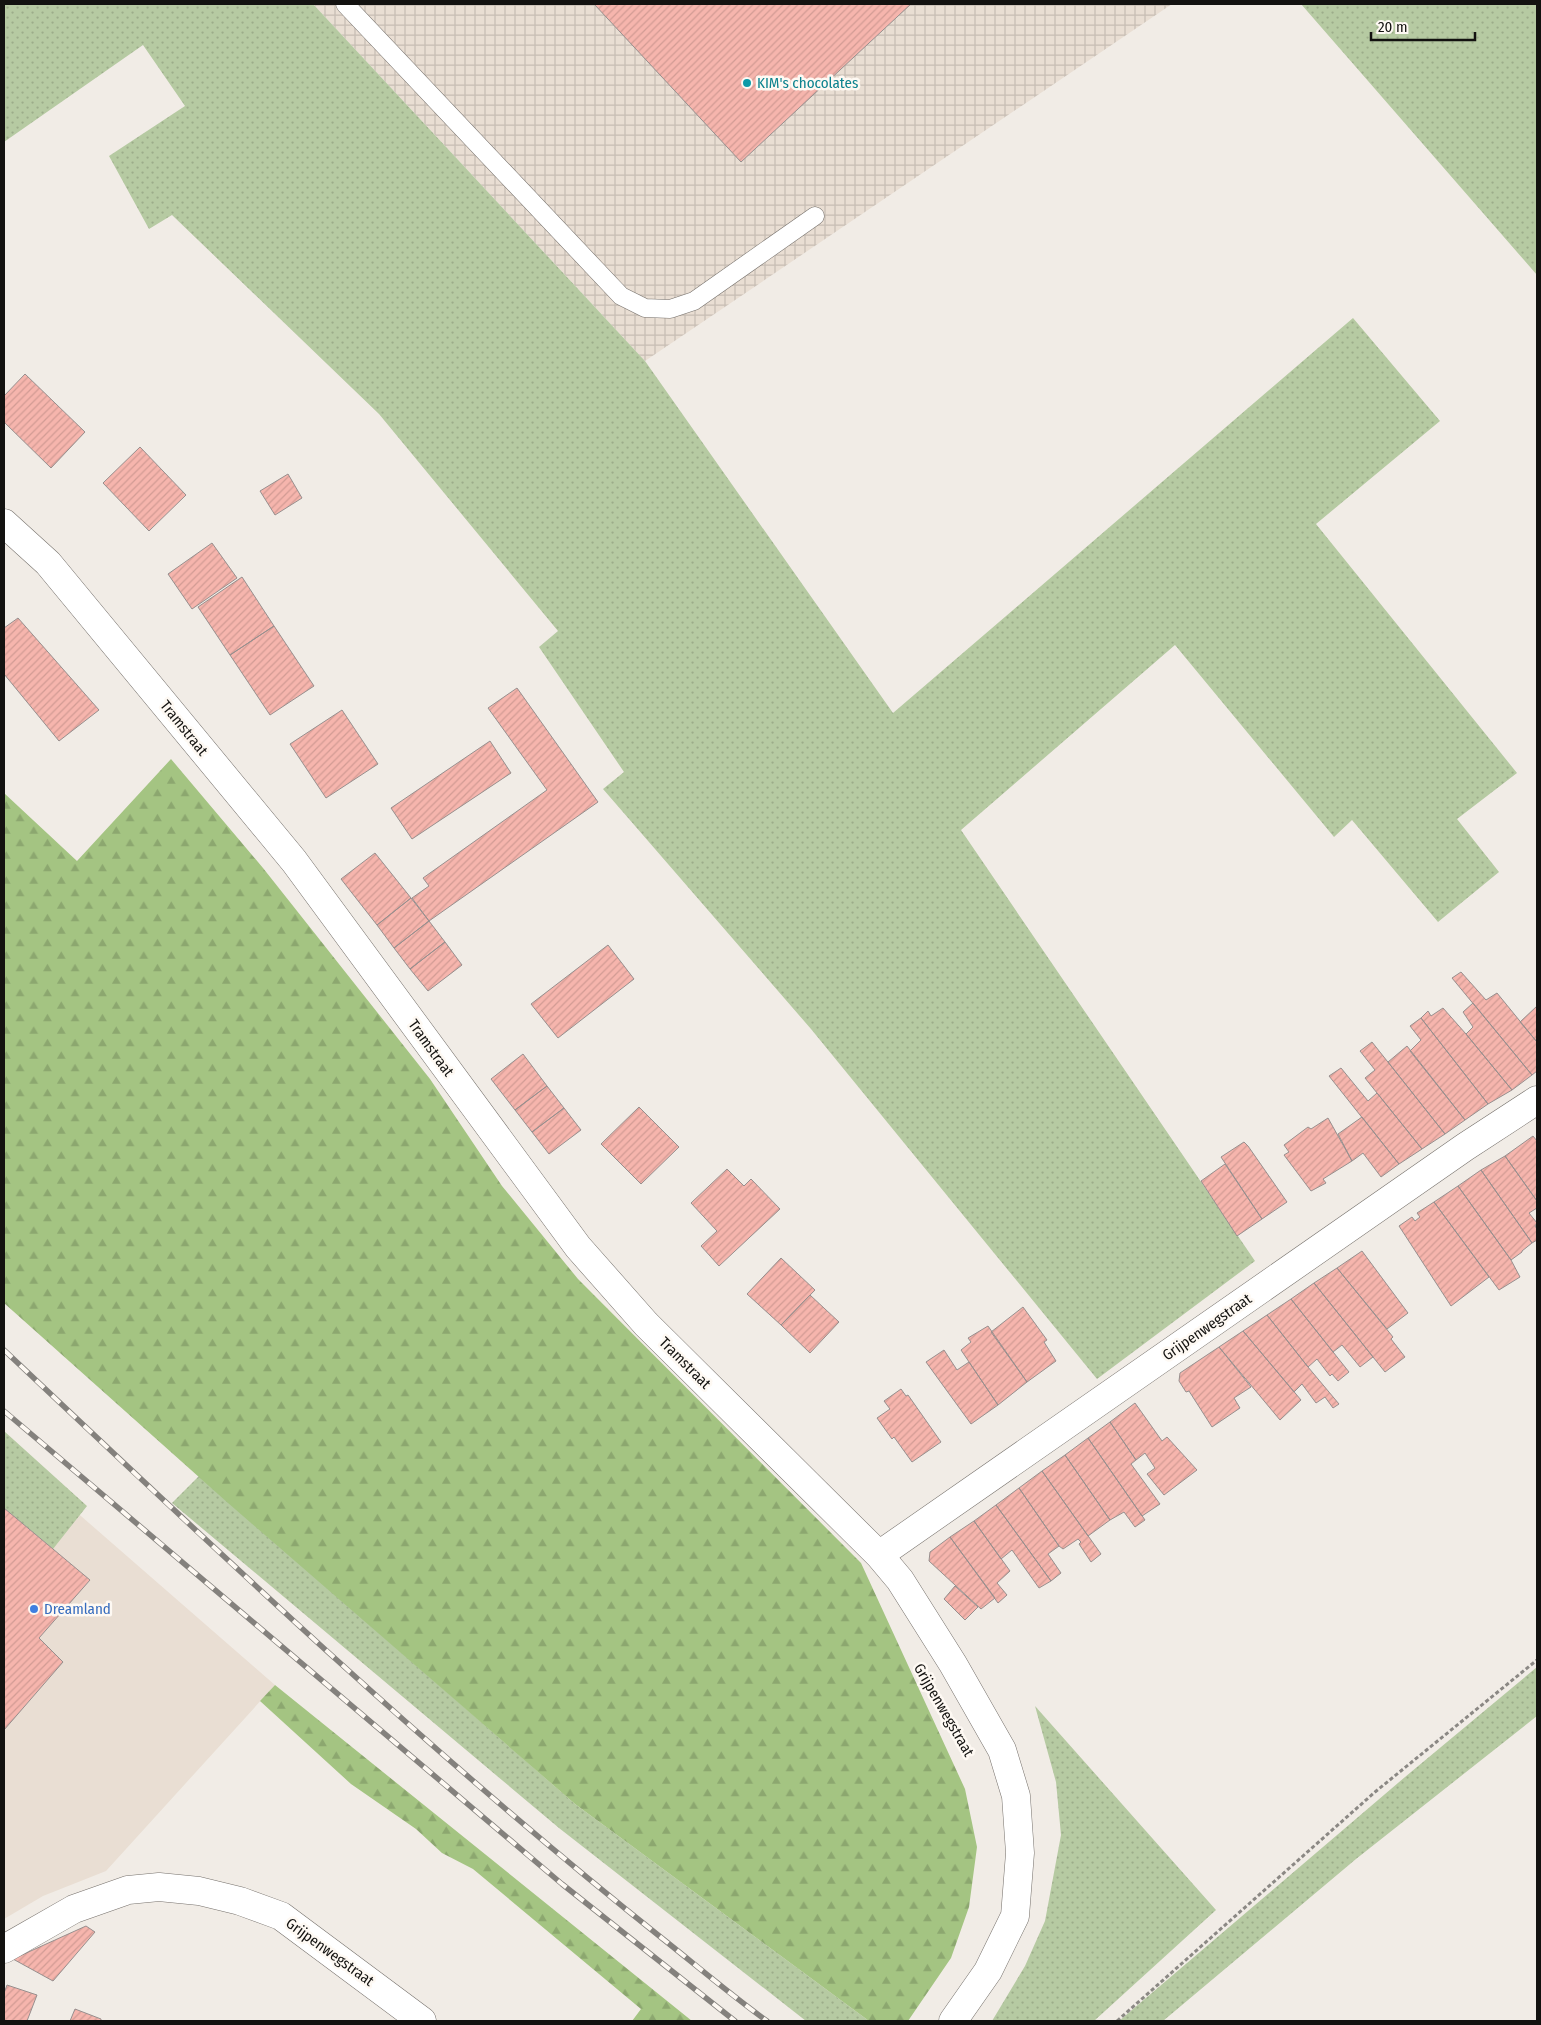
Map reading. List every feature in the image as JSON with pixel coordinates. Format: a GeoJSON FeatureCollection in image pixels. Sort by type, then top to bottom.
{"type":"FeatureCollection","features":[{"type":"Feature","properties":{"kind":"street","name":"Tramstraat"},"geometry":{"type":"LineString","coordinates":[[4,523],[48,563],[294,861],[578,1247],[646,1324],[879,1555]]}},
{"type":"Feature","properties":{"kind":"street","name":"Grijpenwegstraat"},"geometry":{"type":"LineString","coordinates":[[953,2021],[988,1971],[1015,1916],[1020,1852],[1016,1796],[1002,1750],[900,1580],[879,1555],[1465,1147],[1537,1100]]}},
{"type":"Feature","properties":{"kind":"street","name":"Grijpenwegstraat"},"geometry":{"type":"LineString","coordinates":[[4,1949],[74,1909],[128,1890],[159,1887],[199,1891],[240,1901],[280,1916],[422,2021]]}},
{"type":"Feature","properties":{"kind":"lane"},"geometry":{"type":"LineString","coordinates":[[345,4],[621,296],[646,308],[670,309],[694,301],[815,216]]}},
{"type":"Feature","properties":{"kind":"path"},"geometry":{"type":"LineString","coordinates":[[1118,2021],[1375,1792],[1537,1660]]}},
{"type":"Feature","properties":{"kind":"shaded area"},"geometry":{"type":"Polygon","coordinates":[[[313,4],[1172,4],[645,361],[313,4]]]}},
{"type":"Feature","properties":{"kind":"shaded area"},"geometry":{"type":"Polygon","coordinates":[[[4,1449],[275,1685],[106,1871],[43,1896],[4,1919],[4,1449]]]}},
{"type":"Feature","properties":{"kind":"green space"},"geometry":{"type":"Polygon","coordinates":[[[4,4],[313,4],[645,361],[893,713],[1353,318],[1440,421],[1316,524],[1517,773],[1457,819],[1499,872],[1438,922],[1352,820],[1334,837],[1175,645],[961,830],[1255,1261],[1097,1379],[811,1029],[603,789],[624,772],[539,647],[558,631],[379,414],[172,215],[149,229],[109,156],[185,106],[143,45],[4,142],[4,4]]]}},
{"type":"Feature","properties":{"kind":"green space"},"geometry":{"type":"Polygon","coordinates":[[[1301,4],[1537,4],[1537,275],[1301,4]]]}},
{"type":"Feature","properties":{"kind":"green space"},"geometry":{"type":"Polygon","coordinates":[[[171,759],[263,868],[430,1079],[502,1186],[578,1279],[861,1563],[965,1789],[977,1847],[969,1907],[951,1958],[908,2021],[869,2021],[575,1804],[228,1503],[4,1303],[4,793],[77,861],[171,759]]]}},
{"type":"Feature","properties":{"kind":"green space"},"geometry":{"type":"Polygon","coordinates":[[[4,1431],[87,1506],[53,1549],[4,1508],[4,1431]]]}},
{"type":"Feature","properties":{"kind":"green space"},"geometry":{"type":"Polygon","coordinates":[[[199,1476],[575,1804],[869,2021],[806,2021],[559,1828],[172,1503],[199,1476]]]}},
{"type":"Feature","properties":{"kind":"green space"},"geometry":{"type":"Polygon","coordinates":[[[1537,1667],[1537,1716],[1356,1859],[1163,2021],[1119,2021],[1405,1777],[1537,1667]]]}},
{"type":"Feature","properties":{"kind":"green space"},"geometry":{"type":"Polygon","coordinates":[[[275,1685],[692,2021],[632,2021],[641,2009],[473,1869],[442,1853],[416,1829],[351,1784],[260,1701],[275,1685]]]}},
{"type":"Feature","properties":{"kind":"green space"},"geometry":{"type":"Polygon","coordinates":[[[1035,1706],[1216,1910],[1094,2021],[992,2021],[1025,1966],[1045,1921],[1061,1835],[1056,1782],[1035,1706]]]}},
{"type":"Feature","properties":{"kind":"building","name":"KIM's chocolates"},"geometry":{"type":"Polygon","coordinates":[[[594,4],[911,4],[741,162],[594,4]]]}},
{"type":"Feature","properties":{"kind":"building"},"geometry":{"type":"Polygon","coordinates":[[[25,374],[85,432],[51,468],[4,422],[4,396],[25,374]]]}},
{"type":"Feature","properties":{"kind":"building"},"geometry":{"type":"Polygon","coordinates":[[[140,447],[186,495],[149,531],[103,483],[140,447]]]}},
{"type":"Feature","properties":{"kind":"building"},"geometry":{"type":"Polygon","coordinates":[[[288,474],[302,498],[275,515],[260,491],[288,474]]]}},
{"type":"Feature","properties":{"kind":"building"},"geometry":{"type":"Polygon","coordinates":[[[212,543],[237,578],[192,609],[168,574],[212,543]]]}},
{"type":"Feature","properties":{"kind":"building"},"geometry":{"type":"Polygon","coordinates":[[[242,577],[274,626],[230,655],[198,607],[242,577]]]}},
{"type":"Feature","properties":{"kind":"building"},"geometry":{"type":"Polygon","coordinates":[[[18,618],[99,710],[59,741],[4,674],[4,628],[18,618]]]}},
{"type":"Feature","properties":{"kind":"building"},"geometry":{"type":"Polygon","coordinates":[[[274,626],[314,686],[270,715],[230,655],[274,626]]]}},
{"type":"Feature","properties":{"kind":"building"},"geometry":{"type":"Polygon","coordinates":[[[517,688],[598,802],[429,921],[412,898],[429,886],[423,878],[547,790],[488,708],[517,688]]]}},
{"type":"Feature","properties":{"kind":"building"},"geometry":{"type":"Polygon","coordinates":[[[342,710],[378,764],[326,798],[290,744],[342,710]]]}},
{"type":"Feature","properties":{"kind":"building"},"geometry":{"type":"Polygon","coordinates":[[[490,741],[511,773],[412,839],[391,808],[490,741]]]}},
{"type":"Feature","properties":{"kind":"building"},"geometry":{"type":"Polygon","coordinates":[[[375,853],[411,898],[377,925],[341,879],[375,853]]]}},
{"type":"Feature","properties":{"kind":"building"},"geometry":{"type":"Polygon","coordinates":[[[411,898],[429,921],[394,948],[377,925],[411,898]]]}},
{"type":"Feature","properties":{"kind":"building"},"geometry":{"type":"Polygon","coordinates":[[[429,921],[445,942],[410,969],[394,948],[429,921]]]}},
{"type":"Feature","properties":{"kind":"building"},"geometry":{"type":"Polygon","coordinates":[[[445,942],[462,965],[428,991],[410,969],[445,942]]]}},
{"type":"Feature","properties":{"kind":"building"},"geometry":{"type":"Polygon","coordinates":[[[608,945],[634,979],[558,1038],[531,1004],[608,945]]]}},
{"type":"Feature","properties":{"kind":"building"},"geometry":{"type":"Polygon","coordinates":[[[1461,972],[1486,1000],[1497,993],[1537,1042],[1537,1071],[1532,1075],[1452,978],[1461,972]]]}},
{"type":"Feature","properties":{"kind":"building"},"geometry":{"type":"Polygon","coordinates":[[[1473,1003],[1532,1075],[1512,1090],[1466,1034],[1473,1027],[1463,1012],[1473,1003]]]}},
{"type":"Feature","properties":{"kind":"building"},"geometry":{"type":"Polygon","coordinates":[[[1537,1006],[1537,1042],[1520,1022],[1537,1006]]]}},
{"type":"Feature","properties":{"kind":"building"},"geometry":{"type":"Polygon","coordinates":[[[1443,1008],[1512,1090],[1488,1104],[1421,1018],[1428,1011],[1431,1016],[1443,1008]]]}},
{"type":"Feature","properties":{"kind":"building"},"geometry":{"type":"Polygon","coordinates":[[[1421,1018],[1488,1104],[1465,1120],[1410,1051],[1421,1040],[1410,1026],[1421,1018]]]}},
{"type":"Feature","properties":{"kind":"building"},"geometry":{"type":"Polygon","coordinates":[[[1372,1042],[1445,1134],[1422,1149],[1365,1078],[1375,1070],[1360,1051],[1372,1042]]]}},
{"type":"Feature","properties":{"kind":"building"},"geometry":{"type":"Polygon","coordinates":[[[1407,1046],[1465,1120],[1445,1134],[1388,1062],[1407,1046]]]}},
{"type":"Feature","properties":{"kind":"building"},"geometry":{"type":"Polygon","coordinates":[[[523,1054],[547,1086],[515,1110],[491,1079],[523,1054]]]}},
{"type":"Feature","properties":{"kind":"building"},"geometry":{"type":"Polygon","coordinates":[[[1341,1068],[1368,1101],[1377,1093],[1422,1149],[1399,1164],[1329,1076],[1341,1068]]]}},
{"type":"Feature","properties":{"kind":"building"},"geometry":{"type":"Polygon","coordinates":[[[547,1086],[564,1108],[532,1132],[515,1110],[547,1086]]]}},
{"type":"Feature","properties":{"kind":"building"},"geometry":{"type":"Polygon","coordinates":[[[639,1107],[679,1147],[641,1184],[601,1144],[639,1107]]]}},
{"type":"Feature","properties":{"kind":"building"},"geometry":{"type":"Polygon","coordinates":[[[564,1108],[581,1130],[549,1154],[532,1132],[564,1108]]]}},
{"type":"Feature","properties":{"kind":"building"},"geometry":{"type":"Polygon","coordinates":[[[1362,1117],[1399,1164],[1381,1177],[1363,1153],[1352,1161],[1338,1134],[1362,1117]]]}},
{"type":"Feature","properties":{"kind":"building"},"geometry":{"type":"Polygon","coordinates":[[[1328,1118],[1352,1161],[1323,1179],[1326,1183],[1311,1191],[1284,1155],[1289,1152],[1284,1145],[1308,1127],[1311,1129],[1328,1118]]]}},
{"type":"Feature","properties":{"kind":"building"},"geometry":{"type":"Polygon","coordinates":[[[1533,1136],[1537,1141],[1537,1201],[1505,1156],[1533,1136]]]}},
{"type":"Feature","properties":{"kind":"building"},"geometry":{"type":"Polygon","coordinates":[[[1244,1142],[1287,1202],[1262,1219],[1221,1157],[1244,1142]]]}},
{"type":"Feature","properties":{"kind":"building"},"geometry":{"type":"Polygon","coordinates":[[[1505,1156],[1537,1201],[1537,1208],[1529,1213],[1537,1223],[1535,1226],[1537,1229],[1537,1240],[1532,1243],[1481,1170],[1505,1156]]]}},
{"type":"Feature","properties":{"kind":"building"},"geometry":{"type":"Polygon","coordinates":[[[1225,1164],[1262,1219],[1237,1236],[1201,1181],[1225,1164]]]}},
{"type":"Feature","properties":{"kind":"building"},"geometry":{"type":"Polygon","coordinates":[[[727,1169],[744,1186],[751,1179],[780,1209],[719,1266],[701,1246],[717,1231],[691,1203],[727,1169]]]}},
{"type":"Feature","properties":{"kind":"building"},"geometry":{"type":"Polygon","coordinates":[[[1481,1170],[1532,1243],[1511,1260],[1458,1186],[1481,1170]]]}},
{"type":"Feature","properties":{"kind":"building"},"geometry":{"type":"Polygon","coordinates":[[[1458,1186],[1511,1260],[1520,1277],[1499,1290],[1434,1202],[1458,1186]]]}},
{"type":"Feature","properties":{"kind":"building"},"geometry":{"type":"Polygon","coordinates":[[[1434,1202],[1489,1277],[1451,1306],[1399,1226],[1412,1217],[1415,1221],[1420,1217],[1417,1213],[1434,1202]]]}},
{"type":"Feature","properties":{"kind":"building"},"geometry":{"type":"Polygon","coordinates":[[[1362,1251],[1408,1313],[1387,1329],[1337,1268],[1362,1251]]]}},
{"type":"Feature","properties":{"kind":"building"},"geometry":{"type":"Polygon","coordinates":[[[781,1258],[815,1290],[781,1325],[747,1294],[781,1258]]]}},
{"type":"Feature","properties":{"kind":"building"},"geometry":{"type":"Polygon","coordinates":[[[1337,1268],[1393,1337],[1391,1339],[1405,1357],[1385,1372],[1314,1283],[1337,1268]]]}},
{"type":"Feature","properties":{"kind":"building"},"geometry":{"type":"Polygon","coordinates":[[[1314,1283],[1373,1357],[1360,1367],[1342,1345],[1333,1352],[1291,1299],[1314,1283]]]}},
{"type":"Feature","properties":{"kind":"building"},"geometry":{"type":"Polygon","coordinates":[[[810,1295],[839,1322],[810,1353],[781,1325],[810,1295]]]}},
{"type":"Feature","properties":{"kind":"building"},"geometry":{"type":"Polygon","coordinates":[[[1291,1299],[1349,1372],[1338,1381],[1332,1374],[1330,1376],[1317,1359],[1308,1367],[1267,1315],[1291,1299]]]}},
{"type":"Feature","properties":{"kind":"building"},"geometry":{"type":"Polygon","coordinates":[[[1023,1307],[1047,1340],[1044,1342],[1056,1361],[1027,1382],[991,1332],[1023,1307]]]}},
{"type":"Feature","properties":{"kind":"building"},"geometry":{"type":"Polygon","coordinates":[[[1267,1315],[1339,1404],[1333,1408],[1325,1397],[1316,1403],[1302,1384],[1294,1392],[1243,1331],[1267,1315]]]}},
{"type":"Feature","properties":{"kind":"building"},"geometry":{"type":"Polygon","coordinates":[[[988,1326],[1027,1382],[998,1405],[961,1350],[971,1342],[968,1338],[988,1326]]]}},
{"type":"Feature","properties":{"kind":"building"},"geometry":{"type":"Polygon","coordinates":[[[1243,1331],[1301,1400],[1280,1420],[1219,1347],[1243,1331]]]}},
{"type":"Feature","properties":{"kind":"building"},"geometry":{"type":"Polygon","coordinates":[[[1219,1347],[1251,1387],[1234,1398],[1240,1408],[1212,1427],[1189,1391],[1186,1392],[1179,1381],[1180,1373],[1219,1347]]]}},
{"type":"Feature","properties":{"kind":"building"},"geometry":{"type":"Polygon","coordinates":[[[944,1350],[957,1370],[969,1362],[998,1405],[971,1424],[926,1362],[944,1350]]]}},
{"type":"Feature","properties":{"kind":"building"},"geometry":{"type":"Polygon","coordinates":[[[901,1389],[906,1396],[908,1395],[941,1442],[912,1462],[877,1418],[890,1409],[884,1401],[901,1389]]]}},
{"type":"Feature","properties":{"kind":"building"},"geometry":{"type":"Polygon","coordinates":[[[1135,1403],[1162,1441],[1167,1437],[1197,1470],[1164,1495],[1147,1474],[1155,1468],[1145,1453],[1136,1460],[1110,1422],[1135,1403]]]}},
{"type":"Feature","properties":{"kind":"building"},"geometry":{"type":"Polygon","coordinates":[[[1110,1422],[1136,1460],[1131,1464],[1160,1504],[1142,1516],[1088,1438],[1110,1422]]]}},
{"type":"Feature","properties":{"kind":"building"},"geometry":{"type":"Polygon","coordinates":[[[1088,1438],[1145,1520],[1135,1527],[1124,1512],[1110,1520],[1065,1455],[1088,1438]]]}},
{"type":"Feature","properties":{"kind":"building"},"geometry":{"type":"Polygon","coordinates":[[[1065,1455],[1110,1520],[1088,1536],[1042,1471],[1065,1455]]]}},
{"type":"Feature","properties":{"kind":"building"},"geometry":{"type":"Polygon","coordinates":[[[1042,1471],[1101,1554],[1091,1562],[1079,1544],[1081,1542],[1078,1539],[1063,1549],[1059,1546],[1019,1488],[1042,1471]]]}},
{"type":"Feature","properties":{"kind":"building"},"geometry":{"type":"Polygon","coordinates":[[[1019,1488],[1059,1546],[1048,1554],[1061,1573],[1051,1581],[996,1505],[1019,1488]]]}},
{"type":"Feature","properties":{"kind":"building"},"geometry":{"type":"Polygon","coordinates":[[[996,1505],[1051,1581],[1039,1588],[1012,1550],[1001,1559],[974,1521],[996,1505]]]}},
{"type":"Feature","properties":{"kind":"building","name":"Dreamland"},"geometry":{"type":"Polygon","coordinates":[[[4,1508],[90,1580],[39,1638],[63,1662],[4,1730],[4,1508]]]}},
{"type":"Feature","properties":{"kind":"building"},"geometry":{"type":"Polygon","coordinates":[[[974,1521],[1010,1571],[997,1583],[1007,1595],[998,1603],[950,1537],[974,1521]]]}},
{"type":"Feature","properties":{"kind":"building"},"geometry":{"type":"Polygon","coordinates":[[[950,1537],[995,1598],[981,1609],[929,1561],[930,1552],[950,1537]]]}},
{"type":"Feature","properties":{"kind":"building"},"geometry":{"type":"Polygon","coordinates":[[[955,1586],[978,1607],[965,1620],[944,1599],[955,1586]]]}},
{"type":"Feature","properties":{"kind":"building"},"geometry":{"type":"Polygon","coordinates":[[[86,1926],[95,1932],[53,1981],[13,1959],[86,1926]]]}},
{"type":"Feature","properties":{"kind":"building"},"geometry":{"type":"Polygon","coordinates":[[[7,1985],[37,1995],[27,2021],[4,2021],[4,1993],[7,1985]]]}},
{"type":"Feature","properties":{"kind":"building"},"geometry":{"type":"Polygon","coordinates":[[[75,2009],[101,2019],[101,2021],[70,2021],[75,2009]]]}},
{"type":"Feature","properties":{"kind":"railway"},"geometry":{"type":"LineString","coordinates":[[4,1350],[246,1577],[409,1725],[577,1869],[767,2021]]}},
{"type":"Feature","properties":{"kind":"railway"},"geometry":{"type":"LineString","coordinates":[[4,1411],[562,1884],[735,2021]]}},
{"type":"Feature","properties":{"kind":"place","name":"KIM's chocolates"},"geometry":{"type":"Point","coordinates":[747,83]}},
{"type":"Feature","properties":{"kind":"place","name":"Dreamland"},"geometry":{"type":"Point","coordinates":[34,1609]}}]}
